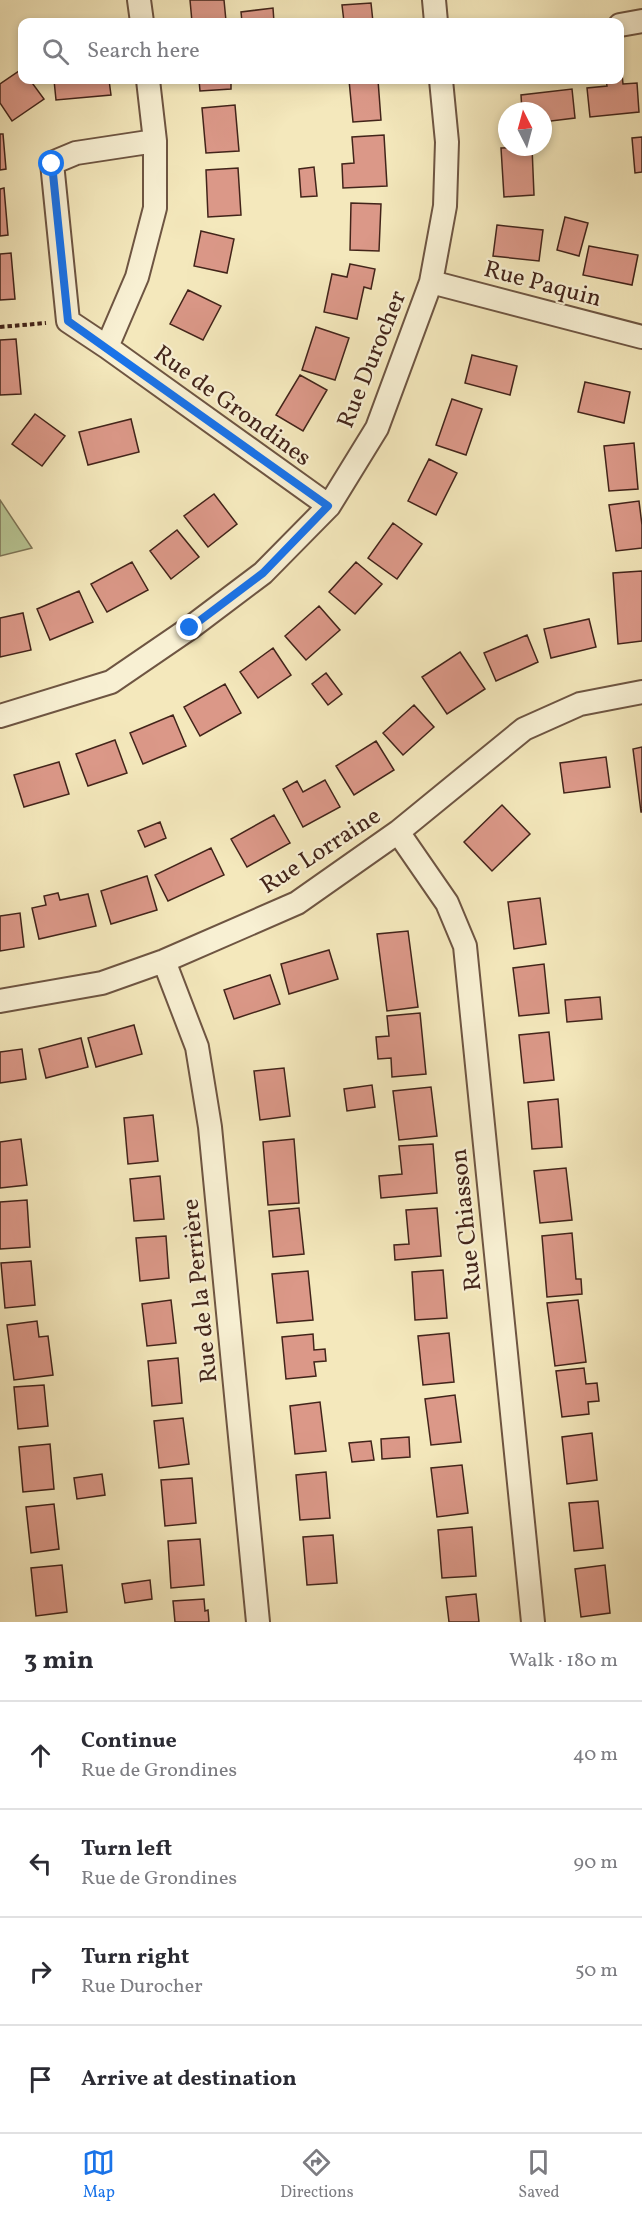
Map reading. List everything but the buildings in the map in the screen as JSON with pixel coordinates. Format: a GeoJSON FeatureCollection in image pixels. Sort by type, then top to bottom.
{"type":"FeatureCollection","features":[{"type":"Feature","properties":{"kind":"street"},"geometry":{"type":"LineString","coordinates":[[139,0],[141,18]]}},
{"type":"Feature","properties":{"kind":"street"},"geometry":{"type":"LineString","coordinates":[[434,0],[436,18]]}},
{"type":"Feature","properties":{"kind":"street"},"geometry":{"type":"LineString","coordinates":[[624,24],[642,21]]}},
{"type":"Feature","properties":{"kind":"street"},"geometry":{"type":"LineString","coordinates":[[107,347],[137,277],[155,208],[155,141],[148,84]]}},
{"type":"Feature","properties":{"kind":"street","name":"Rue Durocher"},"geometry":{"type":"LineString","coordinates":[[0,716],[111,682],[190,628],[263,573],[328,506],[377,428],[431,282],[445,206],[447,142],[441,84]]}},
{"type":"Feature","properties":{"kind":"street"},"geometry":{"type":"LineString","coordinates":[[68,321],[52,164],[76,153],[155,141]]}},
{"type":"Feature","properties":{"kind":"street","name":"Rue Paquin"},"geometry":{"type":"LineString","coordinates":[[431,282],[642,337]]}},
{"type":"Feature","properties":{"kind":"street","name":"Rue de Grondines"},"geometry":{"type":"LineString","coordinates":[[68,321],[328,506]]}},
{"type":"Feature","properties":{"kind":"street","name":"Rue Lorraine"},"geometry":{"type":"LineString","coordinates":[[0,1001],[102,983],[164,961],[297,903],[398,832],[524,729],[580,704],[642,692]]}},
{"type":"Feature","properties":{"kind":"street","name":"Rue Chiasson"},"geometry":{"type":"LineString","coordinates":[[398,832],[447,903],[465,946],[533,1622]]}},
{"type":"Feature","properties":{"kind":"street","name":"Rue de la Perrière"},"geometry":{"type":"LineString","coordinates":[[164,961],[197,1047],[210,1127],[258,1622]]}},
{"type":"Feature","properties":{"kind":"path"},"geometry":{"type":"LineString","coordinates":[[0,327],[68,321]]}},
{"type":"Feature","properties":{"kind":"green space"},"geometry":{"type":"Polygon","coordinates":[[[0,500],[32,548],[0,556],[0,500]]]}},
{"type":"Feature","properties":{"kind":"route"},"geometry":{"type":"LineString","coordinates":[[52,164],[68,321],[328,506],[263,573],[190,628]]}}]}
